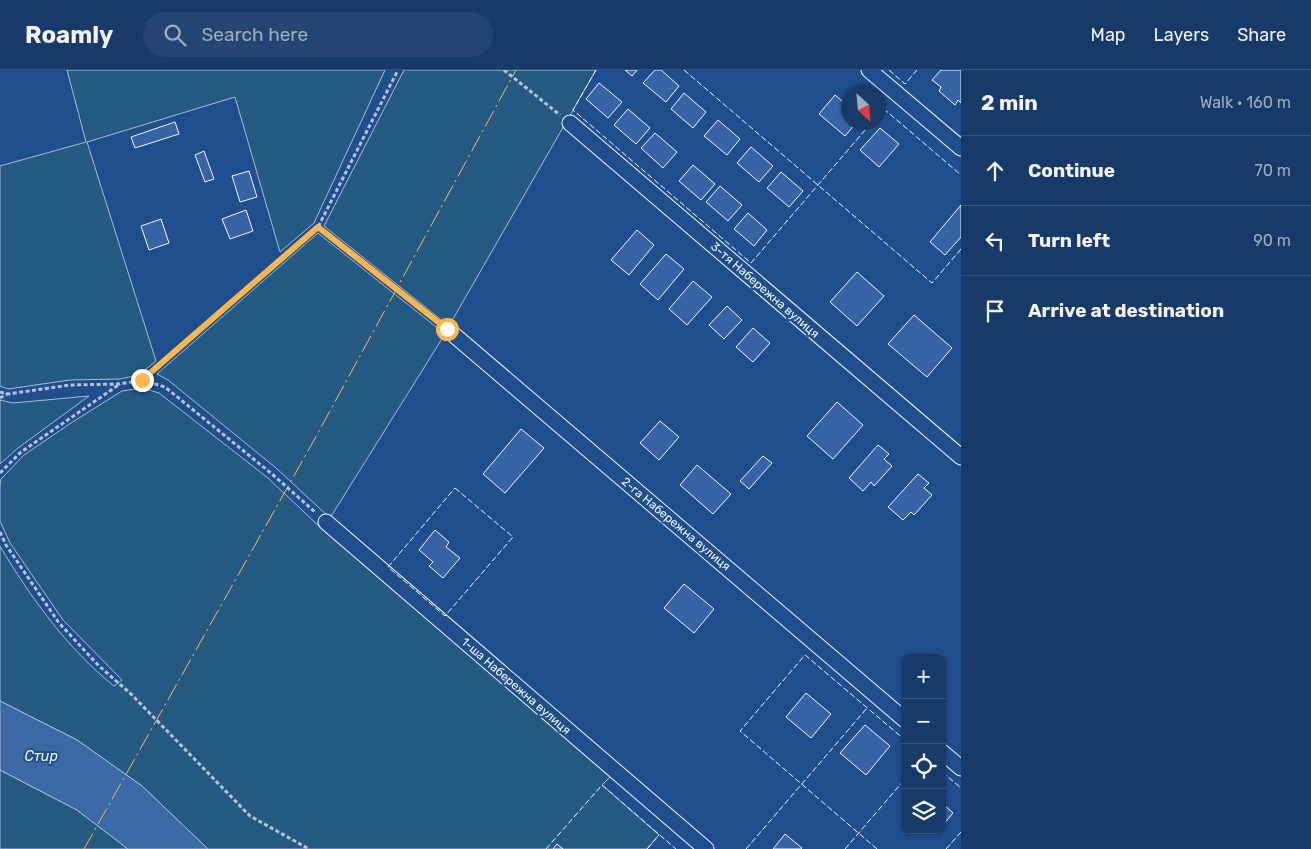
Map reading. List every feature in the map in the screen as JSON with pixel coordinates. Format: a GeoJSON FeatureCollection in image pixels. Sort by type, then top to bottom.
{"type":"FeatureCollection","features":[{"type":"Feature","properties":{"kind":"street"},"geometry":{"type":"LineString","coordinates":[[869,70],[961,148]]}},
{"type":"Feature","properties":{"kind":"street","name":"3-тя Набережна вулиця"},"geometry":{"type":"LineString","coordinates":[[570,123],[961,457]]}},
{"type":"Feature","properties":{"kind":"street","name":"2-га Набережна вулиця"},"geometry":{"type":"LineString","coordinates":[[447,329],[901,717]]}},
{"type":"Feature","properties":{"kind":"street","name":"1-ша Набережна вулиця"},"geometry":{"type":"LineString","coordinates":[[326,522],[706,849]]}},
{"type":"Feature","properties":{"kind":"street"},"geometry":{"type":"LineString","coordinates":[[946,755],[961,768]]}},
{"type":"Feature","properties":{"kind":"path"},"geometry":{"type":"LineString","coordinates":[[142,380],[318,227],[398,70]]}},
{"type":"Feature","properties":{"kind":"path"},"geometry":{"type":"LineString","coordinates":[[504,70],[570,123]]}},
{"type":"Feature","properties":{"kind":"path"},"geometry":{"type":"LineString","coordinates":[[318,227],[447,329]]}},
{"type":"Feature","properties":{"kind":"path"},"geometry":{"type":"LineString","coordinates":[[0,398],[8,394],[70,385],[120,384],[142,380],[165,387],[272,474],[326,522]]}},
{"type":"Feature","properties":{"kind":"path"},"geometry":{"type":"LineString","coordinates":[[0,473],[21,452],[120,384]]}},
{"type":"Feature","properties":{"kind":"path"},"geometry":{"type":"LineString","coordinates":[[0,392],[8,394]]}},
{"type":"Feature","properties":{"kind":"path"},"geometry":{"type":"LineString","coordinates":[[0,532],[6,545],[59,623],[99,666],[130,693],[250,816],[308,849]]}},
{"type":"Feature","properties":{"kind":"shaded area"},"geometry":{"type":"Polygon","coordinates":[[[67,70],[385,70],[314,223],[280,252],[235,97],[87,142],[156,361],[139,375],[120,379],[70,380],[8,389],[0,386],[0,166],[86,142],[67,70]]]}},
{"type":"Feature","properties":{"kind":"shaded area"},"geometry":{"type":"Polygon","coordinates":[[[404,70],[596,70],[449,326],[324,226],[404,70]]]}},
{"type":"Feature","properties":{"kind":"shaded area"},"geometry":{"type":"Polygon","coordinates":[[[318,233],[445,334],[330,518],[276,468],[168,380],[157,374],[318,233]]]}},
{"type":"Feature","properties":{"kind":"shaded area"},"geometry":{"type":"Polygon","coordinates":[[[142,388],[159,393],[268,478],[321,528],[611,776],[602,785],[659,835],[647,849],[208,849],[142,786],[77,740],[0,701],[0,546],[37,603],[81,656],[114,686],[122,680],[63,620],[10,543],[0,521],[0,486],[1,479],[24,455],[122,391],[142,388]]]}},
{"type":"Feature","properties":{"kind":"shaded area"},"geometry":{"type":"Polygon","coordinates":[[[89,396],[18,448],[0,464],[0,400],[13,403],[89,396]]]}},
{"type":"Feature","properties":{"kind":"shaded area"},"geometry":{"type":"Polygon","coordinates":[[[0,770],[77,810],[128,849],[0,849],[0,770]]]}},
{"type":"Feature","properties":{"kind":"water","name":"Стир"},"geometry":{"type":"Polygon","coordinates":[[[0,701],[77,740],[142,786],[208,849],[128,849],[77,810],[0,770],[0,701]]]}},
{"type":"Feature","properties":{"kind":"building"},"geometry":{"type":"Polygon","coordinates":[[[625,70],[637,70],[632,76],[625,70]]]}},
{"type":"Feature","properties":{"kind":"building"},"geometry":{"type":"Polygon","coordinates":[[[655,70],[661,70],[679,86],[666,102],[643,83],[655,70]]]}},
{"type":"Feature","properties":{"kind":"building"},"geometry":{"type":"Polygon","coordinates":[[[941,70],[961,70],[961,103],[958,100],[955,105],[939,91],[941,87],[932,80],[941,70]]]}},
{"type":"Feature","properties":{"kind":"building"},"geometry":{"type":"Polygon","coordinates":[[[599,83],[622,102],[608,118],[586,99],[599,83]]]}},
{"type":"Feature","properties":{"kind":"building"},"geometry":{"type":"Polygon","coordinates":[[[684,93],[706,112],[693,128],[671,109],[684,93]]]}},
{"type":"Feature","properties":{"kind":"building"},"geometry":{"type":"Polygon","coordinates":[[[835,95],[841,100],[841,130],[850,130],[845,136],[819,114],[835,95]]]}},
{"type":"Feature","properties":{"kind":"building"},"geometry":{"type":"Polygon","coordinates":[[[628,109],[650,128],[636,144],[614,125],[628,109]]]}},
{"type":"Feature","properties":{"kind":"building"},"geometry":{"type":"Polygon","coordinates":[[[718,120],[740,139],[727,155],[704,136],[718,120]]]}},
{"type":"Feature","properties":{"kind":"building"},"geometry":{"type":"Polygon","coordinates":[[[175,122],[179,134],[135,148],[131,137],[175,122]]]}},
{"type":"Feature","properties":{"kind":"building"},"geometry":{"type":"Polygon","coordinates":[[[878,130],[882,130],[899,144],[879,167],[860,150],[878,130]]]}},
{"type":"Feature","properties":{"kind":"building"},"geometry":{"type":"Polygon","coordinates":[[[655,133],[677,152],[663,168],[641,148],[655,133]]]}},
{"type":"Feature","properties":{"kind":"building"},"geometry":{"type":"Polygon","coordinates":[[[751,147],[773,166],[759,182],[737,163],[751,147]]]}},
{"type":"Feature","properties":{"kind":"building"},"geometry":{"type":"Polygon","coordinates":[[[204,151],[214,179],[205,182],[195,155],[204,151]]]}},
{"type":"Feature","properties":{"kind":"building"},"geometry":{"type":"Polygon","coordinates":[[[693,165],[715,184],[701,200],[679,181],[693,165]]]}},
{"type":"Feature","properties":{"kind":"building"},"geometry":{"type":"Polygon","coordinates":[[[249,171],[257,197],[240,202],[232,176],[249,171]]]}},
{"type":"Feature","properties":{"kind":"building"},"geometry":{"type":"Polygon","coordinates":[[[781,172],[803,191],[789,207],[767,188],[781,172]]]}},
{"type":"Feature","properties":{"kind":"building"},"geometry":{"type":"Polygon","coordinates":[[[720,186],[742,205],[728,221],[706,202],[720,186]]]}},
{"type":"Feature","properties":{"kind":"building"},"geometry":{"type":"Polygon","coordinates":[[[961,205],[961,237],[945,255],[930,242],[961,205]]]}},
{"type":"Feature","properties":{"kind":"building"},"geometry":{"type":"Polygon","coordinates":[[[246,210],[253,231],[230,239],[222,219],[246,210]]]}},
{"type":"Feature","properties":{"kind":"building"},"geometry":{"type":"Polygon","coordinates":[[[748,213],[767,230],[754,246],[734,229],[748,213]]]}},
{"type":"Feature","properties":{"kind":"building"},"geometry":{"type":"Polygon","coordinates":[[[161,219],[169,243],[149,250],[141,226],[161,219]]]}},
{"type":"Feature","properties":{"kind":"building"},"geometry":{"type":"Polygon","coordinates":[[[637,230],[654,245],[629,275],[611,260],[637,230]]]}},
{"type":"Feature","properties":{"kind":"building"},"geometry":{"type":"Polygon","coordinates":[[[666,254],[684,269],[658,300],[640,284],[666,254]]]}},
{"type":"Feature","properties":{"kind":"building"},"geometry":{"type":"Polygon","coordinates":[[[857,272],[884,296],[857,326],[830,302],[857,272]]]}},
{"type":"Feature","properties":{"kind":"building"},"geometry":{"type":"Polygon","coordinates":[[[693,281],[712,297],[687,325],[669,309],[693,281]]]}},
{"type":"Feature","properties":{"kind":"building"},"geometry":{"type":"Polygon","coordinates":[[[727,306],[742,320],[724,339],[709,325],[727,306]]]}},
{"type":"Feature","properties":{"kind":"building"},"geometry":{"type":"Polygon","coordinates":[[[914,315],[952,348],[927,377],[888,344],[914,315]]]}},
{"type":"Feature","properties":{"kind":"building"},"geometry":{"type":"Polygon","coordinates":[[[753,328],[770,343],[753,362],[736,347],[753,328]]]}},
{"type":"Feature","properties":{"kind":"building"},"geometry":{"type":"Polygon","coordinates":[[[837,402],[863,425],[833,459],[807,436],[837,402]]]}},
{"type":"Feature","properties":{"kind":"building"},"geometry":{"type":"Polygon","coordinates":[[[660,421],[679,437],[659,460],[640,443],[660,421]]]}},
{"type":"Feature","properties":{"kind":"building"},"geometry":{"type":"Polygon","coordinates":[[[521,429],[544,448],[505,493],[483,474],[521,429]]]}},
{"type":"Feature","properties":{"kind":"building"},"geometry":{"type":"Polygon","coordinates":[[[878,445],[889,454],[884,459],[892,466],[874,486],[871,482],[863,491],[849,478],[878,445]]]}},
{"type":"Feature","properties":{"kind":"building"},"geometry":{"type":"Polygon","coordinates":[[[763,456],[772,463],[749,489],[740,481],[763,456]]]}},
{"type":"Feature","properties":{"kind":"building"},"geometry":{"type":"Polygon","coordinates":[[[697,465],[731,494],[713,514],[680,485],[697,465]]]}},
{"type":"Feature","properties":{"kind":"building"},"geometry":{"type":"Polygon","coordinates":[[[918,474],[929,483],[924,488],[932,495],[914,515],[911,512],[903,520],[888,507],[918,474]]]}},
{"type":"Feature","properties":{"kind":"building"},"geometry":{"type":"Polygon","coordinates":[[[435,530],[449,542],[446,547],[460,558],[443,578],[429,566],[433,562],[419,550],[435,530]]]}},
{"type":"Feature","properties":{"kind":"building"},"geometry":{"type":"Polygon","coordinates":[[[684,584],[714,609],[694,633],[664,608],[684,584]]]}},
{"type":"Feature","properties":{"kind":"building"},"geometry":{"type":"Polygon","coordinates":[[[806,693],[831,714],[811,738],[786,717],[806,693]]]}},
{"type":"Feature","properties":{"kind":"building"},"geometry":{"type":"Polygon","coordinates":[[[865,725],[890,746],[866,775],[840,753],[865,725]]]}},
{"type":"Feature","properties":{"kind":"building"},"geometry":{"type":"Polygon","coordinates":[[[946,807],[953,813],[946,821],[946,807]]]}},
{"type":"Feature","properties":{"kind":"building"},"geometry":{"type":"Polygon","coordinates":[[[785,834],[802,848],[773,849],[785,834]]]}},
{"type":"Feature","properties":{"kind":"building"},"geometry":{"type":"Polygon","coordinates":[[[557,844],[563,849],[553,849],[557,844]]]}},
{"type":"Feature","properties":{"kind":"fence"},"geometry":{"type":"LineString","coordinates":[[596,70],[573,110],[751,263],[865,130]]}},
{"type":"Feature","properties":{"kind":"fence"},"geometry":{"type":"LineString","coordinates":[[684,70],[932,283],[961,249]]}},
{"type":"Feature","properties":{"kind":"fence"},"geometry":{"type":"LineString","coordinates":[[889,70],[905,84],[917,70]]}},
{"type":"Feature","properties":{"kind":"fence"},"geometry":{"type":"LineString","coordinates":[[886,111],[961,175]]}},
{"type":"Feature","properties":{"kind":"fence"},"geometry":{"type":"LineString","coordinates":[[455,488],[513,537],[445,616],[388,567],[455,488]]}},
{"type":"Feature","properties":{"kind":"fence"},"geometry":{"type":"LineString","coordinates":[[877,849],[740,731],[805,655],[901,737]]}},
{"type":"Feature","properties":{"kind":"fence"},"geometry":{"type":"LineString","coordinates":[[746,849],[867,708]]}},
{"type":"Feature","properties":{"kind":"fence"},"geometry":{"type":"LineString","coordinates":[[946,775],[961,788]]}},
{"type":"Feature","properties":{"kind":"fence"},"geometry":{"type":"LineString","coordinates":[[845,849],[901,784]]}},
{"type":"Feature","properties":{"kind":"fence"},"geometry":{"type":"LineString","coordinates":[[546,849],[602,785],[676,849]]}},
{"type":"Feature","properties":{"kind":"fence"},"geometry":{"type":"LineString","coordinates":[[946,849],[961,832]]}},
{"type":"Feature","properties":{"kind":"fence"},"geometry":{"type":"LineString","coordinates":[[647,849],[659,835]]}},
{"type":"Feature","properties":{"kind":"power"},"geometry":{"type":"LineString","coordinates":[[84,849],[313,442],[516,70]]}},
{"type":"Feature","properties":{"kind":"route"},"geometry":{"type":"LineString","coordinates":[[142,380],[318,227],[447,329]]}}]}
